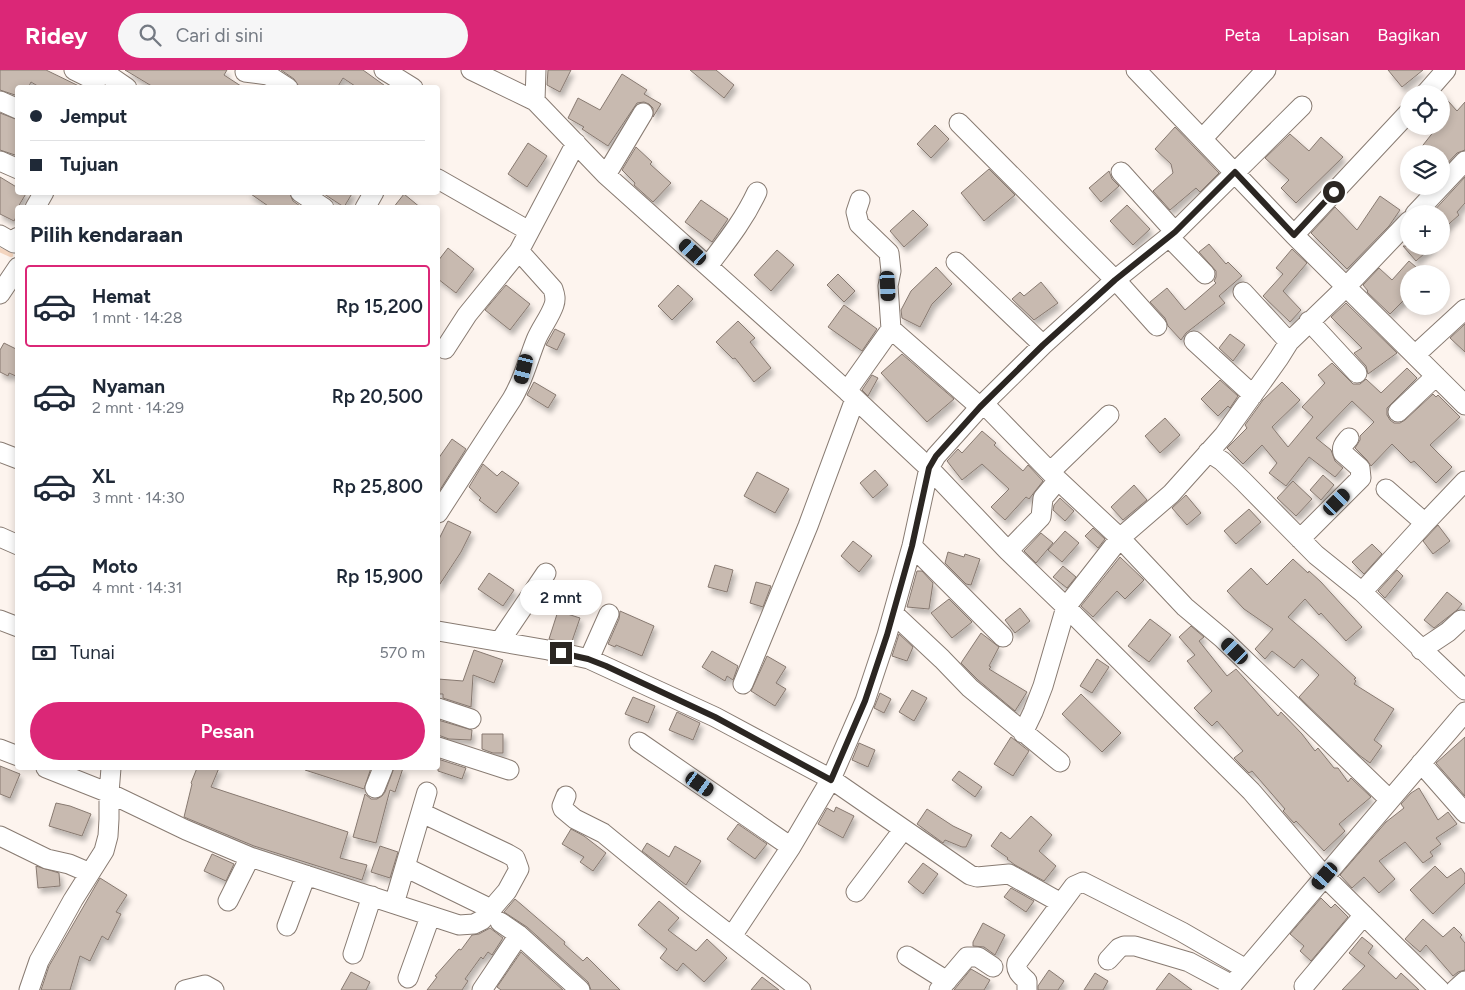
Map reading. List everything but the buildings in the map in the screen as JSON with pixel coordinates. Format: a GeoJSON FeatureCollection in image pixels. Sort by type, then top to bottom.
{"type":"FeatureCollection","features":[{"type":"Feature","properties":{"kind":"street"},"geometry":{"type":"LineString","coordinates":[[74,70],[119,85]]}},
{"type":"Feature","properties":{"kind":"street"},"geometry":{"type":"LineString","coordinates":[[384,70],[408,85]]}},
{"type":"Feature","properties":{"kind":"street"},"geometry":{"type":"LineString","coordinates":[[471,70],[535,101],[606,175],[851,395],[929,468],[1008,551],[1066,606],[1251,791],[1325,876],[1440,990]]}},
{"type":"Feature","properties":{"kind":"street"},"geometry":{"type":"LineString","coordinates":[[535,101],[536,70]]}},
{"type":"Feature","properties":{"kind":"street"},"geometry":{"type":"LineString","coordinates":[[1202,138],[1266,70]]}},
{"type":"Feature","properties":{"kind":"street"},"geometry":{"type":"LineString","coordinates":[[1141,72],[1294,235],[1465,405]]}},
{"type":"Feature","properties":{"kind":"street"},"geometry":{"type":"LineString","coordinates":[[1430,85],[1437,73]]}},
{"type":"Feature","properties":{"kind":"street"},"geometry":{"type":"LineString","coordinates":[[247,76],[268,75],[283,85]]}},
{"type":"Feature","properties":{"kind":"street"},"geometry":{"type":"LineString","coordinates":[[0,101],[15,108]]}},
{"type":"Feature","properties":{"kind":"street"},"geometry":{"type":"LineString","coordinates":[[732,936],[791,848],[831,780],[865,701],[894,614],[912,546],[929,468],[941,449],[1043,345],[1115,280],[1172,234],[1302,106]]}},
{"type":"Feature","properties":{"kind":"street"},"geometry":{"type":"LineString","coordinates":[[606,175],[643,113]]}},
{"type":"Feature","properties":{"kind":"street"},"geometry":{"type":"LineString","coordinates":[[1294,235],[1400,122]]}},
{"type":"Feature","properties":{"kind":"street"},"geometry":{"type":"LineString","coordinates":[[959,123],[1115,280],[1157,326]]}},
{"type":"Feature","properties":{"kind":"street"},"geometry":{"type":"LineString","coordinates":[[445,349],[467,315],[519,251],[576,143]]}},
{"type":"Feature","properties":{"kind":"street"},"geometry":{"type":"LineString","coordinates":[[0,161],[15,168]]}},
{"type":"Feature","properties":{"kind":"street"},"geometry":{"type":"LineString","coordinates":[[1423,205],[1465,161]]}},
{"type":"Feature","properties":{"kind":"street"},"geometry":{"type":"LineString","coordinates":[[1121,172],[1205,274]]}},
{"type":"Feature","properties":{"kind":"street"},"geometry":{"type":"LineString","coordinates":[[440,181],[529,231]]}},
{"type":"Feature","properties":{"kind":"street"},"geometry":{"type":"LineString","coordinates":[[708,266],[748,213],[757,192]]}},
{"type":"Feature","properties":{"kind":"street"},"geometry":{"type":"LineString","coordinates":[[304,195],[320,205]]}},
{"type":"Feature","properties":{"kind":"street"},"geometry":{"type":"LineString","coordinates":[[743,684],[808,526],[851,395],[891,329],[888,286],[891,271],[889,253],[858,224],[856,212],[860,200]]}},
{"type":"Feature","properties":{"kind":"street"},"geometry":{"type":"LineString","coordinates":[[1023,733],[1043,686],[1066,606],[1120,538],[1171,494],[1224,435],[1289,342],[1346,287],[1400,230]]}},
{"type":"Feature","properties":{"kind":"street"},"geometry":{"type":"LineString","coordinates":[[0,235],[14,243],[15,242]]}},
{"type":"Feature","properties":{"kind":"street"},"geometry":{"type":"LineString","coordinates":[[440,510],[521,384],[524,369],[537,337],[554,305],[556,297],[553,290],[519,251]]}},
{"type":"Feature","properties":{"kind":"street"},"geometry":{"type":"LineString","coordinates":[[956,262],[1043,345]]}},
{"type":"Feature","properties":{"kind":"street"},"geometry":{"type":"LineString","coordinates":[[0,294],[15,272]]}},
{"type":"Feature","properties":{"kind":"street"},"geometry":{"type":"LineString","coordinates":[[1243,292],[1289,342]]}},
{"type":"Feature","properties":{"kind":"street"},"geometry":{"type":"LineString","coordinates":[[1415,355],[1465,309]]}},
{"type":"Feature","properties":{"kind":"street"},"geometry":{"type":"LineString","coordinates":[[1309,321],[1357,373]]}},
{"type":"Feature","properties":{"kind":"street"},"geometry":{"type":"LineString","coordinates":[[891,329],[982,406],[1120,538],[1185,607],[1222,638],[1390,800]]}},
{"type":"Feature","properties":{"kind":"street"},"geometry":{"type":"LineString","coordinates":[[1194,341],[1253,395]]}},
{"type":"Feature","properties":{"kind":"street"},"geometry":{"type":"LineString","coordinates":[[1398,412],[1436,376]]}},
{"type":"Feature","properties":{"kind":"street"},"geometry":{"type":"LineString","coordinates":[[1008,551],[1041,517],[1043,498],[1054,476],[1109,415]]}},
{"type":"Feature","properties":{"kind":"street"},"geometry":{"type":"LineString","coordinates":[[1300,539],[1361,478],[1360,468],[1342,450],[1349,438]]}},
{"type":"Feature","properties":{"kind":"street"},"geometry":{"type":"LineString","coordinates":[[0,452],[15,458]]}},
{"type":"Feature","properties":{"kind":"street"},"geometry":{"type":"LineString","coordinates":[[1208,452],[1243,481],[1316,555],[1362,592],[1465,690]]}},
{"type":"Feature","properties":{"kind":"street"},"geometry":{"type":"LineString","coordinates":[[1362,592],[1465,481]]}},
{"type":"Feature","properties":{"kind":"street"},"geometry":{"type":"LineString","coordinates":[[1386,489],[1424,523]]}},
{"type":"Feature","properties":{"kind":"street"},"geometry":{"type":"LineString","coordinates":[[0,537],[15,544]]}},
{"type":"Feature","properties":{"kind":"street"},"geometry":{"type":"LineString","coordinates":[[912,546],[1004,637]]}},
{"type":"Feature","properties":{"kind":"street"},"geometry":{"type":"LineString","coordinates":[[500,642],[546,572]]}},
{"type":"Feature","properties":{"kind":"street"},"geometry":{"type":"LineString","coordinates":[[588,659],[608,614]]}},
{"type":"Feature","properties":{"kind":"street"},"geometry":{"type":"LineString","coordinates":[[894,614],[970,688],[1060,762]]}},
{"type":"Feature","properties":{"kind":"street"},"geometry":{"type":"LineString","coordinates":[[0,620],[15,626]]}},
{"type":"Feature","properties":{"kind":"street"},"geometry":{"type":"LineString","coordinates":[[1421,650],[1448,632],[1461,620]]}},
{"type":"Feature","properties":{"kind":"street"},"geometry":{"type":"LineString","coordinates":[[440,636],[500,642],[588,659],[715,717],[831,780],[970,875],[1009,874],[1061,903]]}},
{"type":"Feature","properties":{"kind":"street"},"geometry":{"type":"LineString","coordinates":[[440,709],[471,719]]}},
{"type":"Feature","properties":{"kind":"street"},"geometry":{"type":"LineString","coordinates":[[1108,960],[1119,948],[1135,946],[1189,962],[1230,988],[1465,712]]}},
{"type":"Feature","properties":{"kind":"street"},"geometry":{"type":"LineString","coordinates":[[639,742],[791,848]]}},
{"type":"Feature","properties":{"kind":"street"},"geometry":{"type":"LineString","coordinates":[[440,748],[509,770]]}},
{"type":"Feature","properties":{"kind":"street"},"geometry":{"type":"LineString","coordinates":[[0,749],[15,755]]}},
{"type":"Feature","properties":{"kind":"street"},"geometry":{"type":"LineString","coordinates":[[1422,763],[1465,813]]}},
{"type":"Feature","properties":{"kind":"street"},"geometry":{"type":"LineString","coordinates":[[51,770],[109,793],[186,830],[250,857],[372,896],[430,917],[467,926],[495,916],[518,873],[516,858],[422,813]]}},
{"type":"Feature","properties":{"kind":"street"},"geometry":{"type":"LineString","coordinates":[[29,990],[39,961],[72,900],[104,851],[110,819],[111,770]]}},
{"type":"Feature","properties":{"kind":"street"},"geometry":{"type":"LineString","coordinates":[[375,788],[382,770]]}},
{"type":"Feature","properties":{"kind":"street"},"geometry":{"type":"LineString","coordinates":[[394,904],[427,792]]}},
{"type":"Feature","properties":{"kind":"street"},"geometry":{"type":"LineString","coordinates":[[566,796],[562,806],[563,810],[575,819],[603,833],[800,990]]}},
{"type":"Feature","properties":{"kind":"street"},"geometry":{"type":"LineString","coordinates":[[856,892],[903,830]]}},
{"type":"Feature","properties":{"kind":"street"},"geometry":{"type":"LineString","coordinates":[[0,836],[47,859],[69,864],[90,873]]}},
{"type":"Feature","properties":{"kind":"street"},"geometry":{"type":"LineString","coordinates":[[228,901],[250,857]]}},
{"type":"Feature","properties":{"kind":"street"},"geometry":{"type":"LineString","coordinates":[[405,867],[495,916],[580,990]]}},
{"type":"Feature","properties":{"kind":"street"},"geometry":{"type":"LineString","coordinates":[[287,926],[306,875]]}},
{"type":"Feature","properties":{"kind":"street"},"geometry":{"type":"LineString","coordinates":[[1027,990],[1028,982],[1018,972],[1017,962],[1074,886],[1083,882],[1182,932],[1246,969]]}},
{"type":"Feature","properties":{"kind":"street"},"geometry":{"type":"LineString","coordinates":[[353,954],[372,896]]}},
{"type":"Feature","properties":{"kind":"street"},"geometry":{"type":"LineString","coordinates":[[1304,986],[1364,915]]}},
{"type":"Feature","properties":{"kind":"street"},"geometry":{"type":"LineString","coordinates":[[408,978],[430,917]]}},
{"type":"Feature","properties":{"kind":"street"},"geometry":{"type":"LineString","coordinates":[[488,987],[518,935]]}},
{"type":"Feature","properties":{"kind":"street"},"geometry":{"type":"LineString","coordinates":[[907,956],[943,985],[967,957],[978,957],[993,967]]}},
{"type":"Feature","properties":{"kind":"street"},"geometry":{"type":"LineString","coordinates":[[1455,990],[1465,981]]}},
{"type":"Feature","properties":{"kind":"street"},"geometry":{"type":"LineString","coordinates":[[185,990],[205,986],[214,990]]}},
{"type":"Feature","properties":{"kind":"waterway"},"geometry":{"type":"LineString","coordinates":[[0,250],[11,255]]}},
{"type":"Feature","properties":{"kind":"route"},"geometry":{"type":"LineString","coordinates":[[561,653],[588,659],[606,666],[715,717],[831,780],[865,701],[894,614],[912,546],[929,468],[950,438],[1043,345],[1115,280],[1175,232],[1235,172],[1294,235],[1334,192]]}}]}
